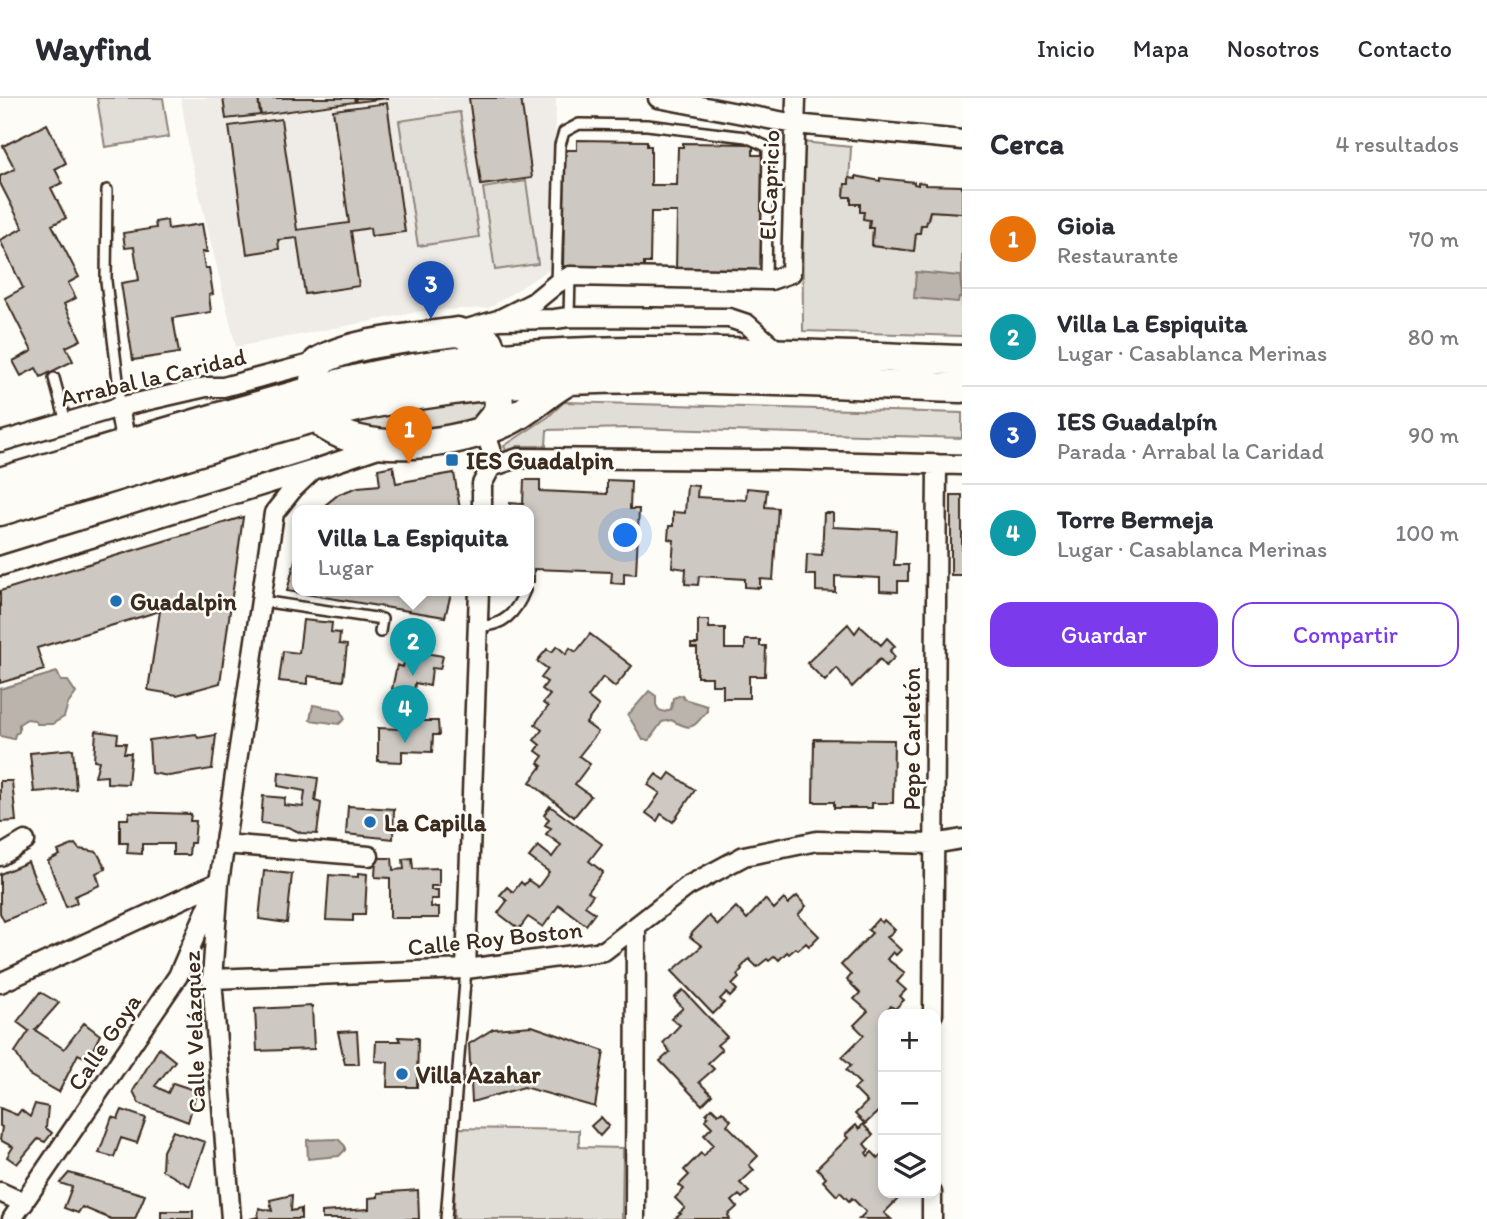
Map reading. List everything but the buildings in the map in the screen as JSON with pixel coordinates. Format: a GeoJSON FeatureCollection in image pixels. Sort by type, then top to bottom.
{"type":"FeatureCollection","features":[{"type":"Feature","properties":{"kind":"main road"},"geometry":{"type":"LineString","coordinates":[[570,380],[543,396],[518,416],[484,429],[440,440],[388,444],[337,433],[326,426],[316,403],[318,362],[343,351],[457,332],[494,340],[674,352],[962,360]]}},
{"type":"Feature","properties":{"kind":"main road"},"geometry":{"type":"LineString","coordinates":[[484,429],[497,413],[499,405],[494,340]]}},
{"type":"Feature","properties":{"kind":"main road"},"geometry":{"type":"LineString","coordinates":[[0,511],[494,340]]}},
{"type":"Feature","properties":{"kind":"main road"},"geometry":{"type":"LineString","coordinates":[[0,482],[216,418],[316,403],[411,396],[499,385],[570,380],[680,380],[962,388]]}},
{"type":"Feature","properties":{"kind":"street"},"geometry":{"type":"LineString","coordinates":[[658,98],[795,124],[962,140]]}},
{"type":"Feature","properties":{"kind":"street","name":"El Capricio"},"geometry":{"type":"LineString","coordinates":[[766,280],[791,273],[796,98]]}},
{"type":"Feature","properties":{"kind":"street"},"geometry":{"type":"LineString","coordinates":[[494,340],[534,302],[563,280],[766,280]]}},
{"type":"Feature","properties":{"kind":"street"},"geometry":{"type":"LineString","coordinates":[[494,340],[569,317],[729,318],[747,324],[782,355]]}},
{"type":"Feature","properties":{"kind":"street","name":"Arrabal la Caridad"},"geometry":{"type":"LineString","coordinates":[[0,442],[119,407],[206,387],[223,387],[318,362]]}},
{"type":"Feature","properties":{"kind":"street"},"geometry":{"type":"LineString","coordinates":[[216,418],[223,387]]}},
{"type":"Feature","properties":{"kind":"street"},"geometry":{"type":"LineString","coordinates":[[119,407],[127,444]]}},
{"type":"Feature","properties":{"kind":"street"},"geometry":{"type":"LineString","coordinates":[[482,505],[482,484],[491,467],[491,449],[484,429]]}},
{"type":"Feature","properties":{"kind":"street"},"geometry":{"type":"LineString","coordinates":[[0,566],[313,470],[388,444]]}},
{"type":"Feature","properties":{"kind":"street"},"geometry":{"type":"LineString","coordinates":[[491,467],[518,458],[788,460],[962,465]]}},
{"type":"Feature","properties":{"kind":"street","name":"Pepe Carletón"},"geometry":{"type":"LineString","coordinates":[[933,1009],[937,464]]}},
{"type":"Feature","properties":{"kind":"street"},"geometry":{"type":"LineString","coordinates":[[233,495],[259,500],[274,513],[313,470]]}},
{"type":"Feature","properties":{"kind":"street","name":"Calle Velázquez"},"geometry":{"type":"LineString","coordinates":[[231,1219],[212,979],[224,844],[274,513]]}},
{"type":"Feature","properties":{"kind":"street"},"geometry":{"type":"LineString","coordinates":[[466,969],[479,596]]}},
{"type":"Feature","properties":{"kind":"street","name":"Calle Roy Boston"},"geometry":{"type":"LineString","coordinates":[[212,979],[466,969],[604,951],[688,886],[744,856],[817,842],[934,844],[962,839]]}},
{"type":"Feature","properties":{"kind":"street"},"geometry":{"type":"LineString","coordinates":[[0,856],[25,842]]}},
{"type":"Feature","properties":{"kind":"street"},"geometry":{"type":"LineString","coordinates":[[224,844],[369,856]]}},
{"type":"Feature","properties":{"kind":"street"},"geometry":{"type":"LineString","coordinates":[[0,983],[219,882]]}},
{"type":"Feature","properties":{"kind":"street","name":"Calle Goya"},"geometry":{"type":"LineString","coordinates":[[12,1219],[178,976],[219,882]]}},
{"type":"Feature","properties":{"kind":"street"},"geometry":{"type":"LineString","coordinates":[[635,1219],[636,928]]}},
{"type":"Feature","properties":{"kind":"street"},"geometry":{"type":"LineString","coordinates":[[0,1192],[24,1203]]}},
{"type":"Feature","properties":{"kind":"street"},"geometry":{"type":"LineString","coordinates":[[932,1198],[932,1219]]}},
{"type":"Feature","properties":{"kind":"lane"},"geometry":{"type":"LineString","coordinates":[[569,317],[563,280],[559,145],[564,132],[579,124],[647,125],[734,135],[746,137],[768,147],[766,280]]}},
{"type":"Feature","properties":{"kind":"lane"},"geometry":{"type":"LineString","coordinates":[[107,190],[106,281],[119,407]]}},
{"type":"Feature","properties":{"kind":"lane"},"geometry":{"type":"LineString","coordinates":[[54,378],[66,422]]}},
{"type":"Feature","properties":{"kind":"lane"},"geometry":{"type":"LineString","coordinates":[[478,626],[498,625],[506,620],[523,596]]}},
{"type":"Feature","properties":{"kind":"lane"},"geometry":{"type":"LineString","coordinates":[[261,601],[382,619],[380,632]]}},
{"type":"Feature","properties":{"kind":"lane"},"geometry":{"type":"LineString","coordinates":[[446,1219],[466,969]]}},
{"type":"Feature","properties":{"kind":"shaded area"},"geometry":{"type":"Polygon","coordinates":[[[97,98],[163,98],[169,137],[105,147],[97,98]]]}},
{"type":"Feature","properties":{"kind":"shaded area"},"geometry":{"type":"Polygon","coordinates":[[[181,98],[556,98],[553,267],[489,308],[423,311],[236,347],[189,151],[181,98]]]}},
{"type":"Feature","properties":{"kind":"shaded area"},"geometry":{"type":"Polygon","coordinates":[[[460,112],[479,237],[418,246],[399,121],[460,112]]]}},
{"type":"Feature","properties":{"kind":"shaded area"},"geometry":{"type":"Polygon","coordinates":[[[802,142],[851,147],[849,184],[845,184],[844,197],[851,197],[851,204],[860,204],[860,212],[864,212],[863,219],[870,220],[869,228],[873,228],[872,246],[914,251],[916,233],[920,233],[921,225],[929,218],[930,211],[962,213],[962,336],[803,331],[802,142]]]}},
{"type":"Feature","properties":{"kind":"shaded area"},"geometry":{"type":"Polygon","coordinates":[[[526,181],[538,264],[495,270],[483,188],[526,181]]]}},
{"type":"Feature","properties":{"kind":"shaded area"},"geometry":{"type":"Polygon","coordinates":[[[916,272],[960,276],[962,297],[959,297],[958,302],[914,298],[916,272]]]}},
{"type":"Feature","properties":{"kind":"shaded area"},"geometry":{"type":"Polygon","coordinates":[[[493,400],[481,419],[425,432],[422,409],[493,400]]]}},
{"type":"Feature","properties":{"kind":"shaded area"},"geometry":{"type":"Polygon","coordinates":[[[564,402],[962,413],[962,438],[630,428],[547,430],[546,446],[518,446],[507,453],[504,446],[548,417],[564,402]]]}},
{"type":"Feature","properties":{"kind":"shaded area"},"geometry":{"type":"Polygon","coordinates":[[[405,412],[409,433],[386,435],[349,424],[405,412]]]}},
{"type":"Feature","properties":{"kind":"shaded area"},"geometry":{"type":"Polygon","coordinates":[[[57,672],[61,681],[68,681],[76,693],[68,704],[64,717],[52,724],[37,724],[34,720],[27,719],[19,724],[19,732],[14,739],[0,736],[0,689],[57,672]]]}},
{"type":"Feature","properties":{"kind":"shaded area"},"geometry":{"type":"Polygon","coordinates":[[[649,691],[656,696],[659,710],[665,712],[671,709],[673,698],[682,695],[684,699],[707,706],[707,711],[695,725],[688,727],[671,720],[662,722],[649,740],[643,740],[628,715],[649,691]]]}},
{"type":"Feature","properties":{"kind":"shaded area"},"geometry":{"type":"Polygon","coordinates":[[[313,705],[341,710],[345,719],[339,724],[310,720],[313,705]]]}},
{"type":"Feature","properties":{"kind":"shaded area"},"geometry":{"type":"Polygon","coordinates":[[[455,1128],[579,1130],[579,1147],[623,1148],[622,1219],[454,1219],[455,1128]]]}},
{"type":"Feature","properties":{"kind":"shaded area"},"geometry":{"type":"Polygon","coordinates":[[[338,1139],[345,1146],[339,1156],[308,1159],[307,1140],[338,1139]]]}},
{"type":"Feature","properties":{"kind":"place","name":"IES Guadalpín"},"geometry":{"type":"Point","coordinates":[431,319]}},
{"type":"Feature","properties":{"kind":"place","name":"IES Guadalpin"},"geometry":{"type":"Point","coordinates":[452,460]}},
{"type":"Feature","properties":{"kind":"place","name":"Gioia"},"geometry":{"type":"Point","coordinates":[409,464]}},
{"type":"Feature","properties":{"kind":"place","name":"Guadalpin"},"geometry":{"type":"Point","coordinates":[116,601]}},
{"type":"Feature","properties":{"kind":"place","name":"Villa La Espiquita"},"geometry":{"type":"Point","coordinates":[413,676]}},
{"type":"Feature","properties":{"kind":"place","name":"Torre Bermeja"},"geometry":{"type":"Point","coordinates":[405,743]}},
{"type":"Feature","properties":{"kind":"place","name":"La Capilla"},"geometry":{"type":"Point","coordinates":[370,822]}},
{"type":"Feature","properties":{"kind":"place","name":"Villa Azahar"},"geometry":{"type":"Point","coordinates":[402,1074]}}]}
